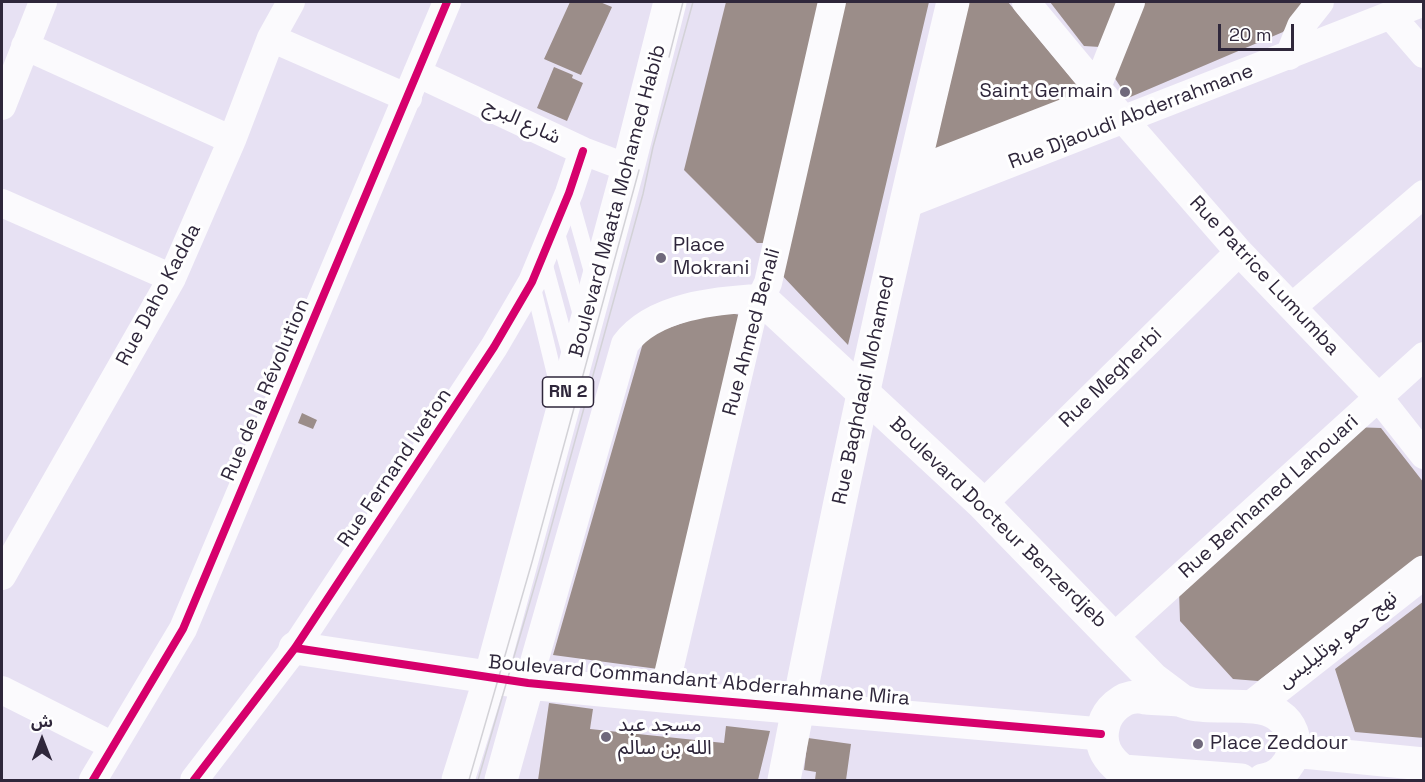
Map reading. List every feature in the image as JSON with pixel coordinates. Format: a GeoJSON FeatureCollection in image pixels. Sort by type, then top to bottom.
{"type":"FeatureCollection","features":[{"type":"Feature","properties":{"kind":"main road","name":"Boulevard Maata Mohamed Habib"},"geometry":{"type":"LineString","coordinates":[[458,780],[490,678],[585,330],[670,2]]}},
{"type":"Feature","properties":{"kind":"main road","name":"Rue Baghdadi Mohamed"},"geometry":{"type":"LineString","coordinates":[[784,780],[863,393],[904,205],[953,2]]}},
{"type":"Feature","properties":{"kind":"main road","name":"Boulevard Docteur Benzerdjeb"},"geometry":{"type":"LineString","coordinates":[[760,298],[983,504],[1153,679],[1181,700]]}},
{"type":"Feature","properties":{"kind":"main road","name":"نهج حمو بوتليليس"},"geometry":{"type":"LineString","coordinates":[[1252,707],[1424,572]]}},
{"type":"Feature","properties":{"kind":"main road","name":"Boulevard Commandant Abderrahmane Mira"},"geometry":{"type":"LineString","coordinates":[[295,648],[528,683],[1101,734]]}},
{"type":"Feature","properties":{"kind":"main road"},"geometry":{"type":"LineString","coordinates":[[501,780],[528,683]]}},
{"type":"Feature","properties":{"kind":"main road"},"geometry":{"type":"LineString","coordinates":[[1240,780],[1146,777],[1123,771],[1104,751],[1101,734],[1107,715],[1121,702],[1138,696],[1181,700],[1192,704],[1252,707],[1277,713],[1287,722],[1293,734],[1292,759],[1285,770],[1273,779],[1263,780]]}},
{"type":"Feature","properties":{"kind":"main road"},"geometry":{"type":"LineString","coordinates":[[1293,751],[1424,764]]}},
{"type":"Feature","properties":{"kind":"street"},"geometry":{"type":"LineString","coordinates":[[2,106],[43,2]]}},
{"type":"Feature","properties":{"kind":"street","name":"Rue de la Révolution"},"geometry":{"type":"LineString","coordinates":[[93,780],[183,629],[447,2]]}},
{"type":"Feature","properties":{"kind":"street","name":"Rue Ahmed Benali"},"geometry":{"type":"LineString","coordinates":[[663,696],[752,317],[768,283],[832,2]]}},
{"type":"Feature","properties":{"kind":"street","name":"Rue Patrice Lumumba"},"geometry":{"type":"LineString","coordinates":[[1026,2],[1124,120],[1239,252],[1379,398],[1424,455]]}},
{"type":"Feature","properties":{"kind":"street"},"geometry":{"type":"LineString","coordinates":[[912,172],[1101,92],[1131,2]]}},
{"type":"Feature","properties":{"kind":"street"},"geometry":{"type":"LineString","coordinates":[[1289,56],[1301,26],[1320,2]]}},
{"type":"Feature","properties":{"kind":"street","name":"Rue Djaoudi Abderrahmane"},"geometry":{"type":"LineString","coordinates":[[904,205],[1424,2]]}},
{"type":"Feature","properties":{"kind":"street","name":"Rue Daho Kadda"},"geometry":{"type":"LineString","coordinates":[[2,576],[172,278],[232,140],[286,3]]}},
{"type":"Feature","properties":{"kind":"street"},"geometry":{"type":"LineString","coordinates":[[1391,16],[1424,54]]}},
{"type":"Feature","properties":{"kind":"street","name":"شارع البرج"},"geometry":{"type":"LineString","coordinates":[[271,38],[412,86],[628,168]]}},
{"type":"Feature","properties":{"kind":"street"},"geometry":{"type":"LineString","coordinates":[[25,46],[232,140]]}},
{"type":"Feature","properties":{"kind":"street","name":"Rue Fernand Iveton"},"geometry":{"type":"LineString","coordinates":[[194,780],[295,648],[494,347],[538,270],[583,151]]}},
{"type":"Feature","properties":{"kind":"street"},"geometry":{"type":"LineString","coordinates":[[1292,307],[1424,194]]}},
{"type":"Feature","properties":{"kind":"street"},"geometry":{"type":"LineString","coordinates":[[2,203],[172,278]]}},
{"type":"Feature","properties":{"kind":"street","name":"Rue Megherbi"},"geometry":{"type":"LineString","coordinates":[[983,504],[1239,252]]}},
{"type":"Feature","properties":{"kind":"street"},"geometry":{"type":"LineString","coordinates":[[528,683],[625,344],[642,325],[689,307],[760,298]]}},
{"type":"Feature","properties":{"kind":"street","name":"Rue Benhamed Lahouari"},"geometry":{"type":"LineString","coordinates":[[1113,637],[1424,356]]}},
{"type":"Feature","properties":{"kind":"street"},"geometry":{"type":"LineString","coordinates":[[2,690],[113,746]]}},
{"type":"Feature","properties":{"kind":"lane"},"geometry":{"type":"LineString","coordinates":[[569,193],[596,288]]}},
{"type":"Feature","properties":{"kind":"lane"},"geometry":{"type":"LineString","coordinates":[[556,225],[585,330]]}},
{"type":"Feature","properties":{"kind":"lane"},"geometry":{"type":"LineString","coordinates":[[538,270],[574,370]]}},
{"type":"Feature","properties":{"kind":"lane"},"geometry":{"type":"LineString","coordinates":[[538,270],[563,409]]}},
{"type":"Feature","properties":{"kind":"building"},"geometry":{"type":"Polygon","coordinates":[[[570,2],[600,2],[612,7],[581,75],[544,59],[570,2]]]}},
{"type":"Feature","properties":{"kind":"building"},"geometry":{"type":"Polygon","coordinates":[[[726,2],[825,2],[773,243],[757,243],[684,170],[726,2]]]}},
{"type":"Feature","properties":{"kind":"building"},"geometry":{"type":"Polygon","coordinates":[[[842,2],[929,2],[848,345],[777,270],[842,2]]]}},
{"type":"Feature","properties":{"kind":"building"},"geometry":{"type":"Polygon","coordinates":[[[969,2],[1008,2],[1086,96],[934,151],[969,2]]]}},
{"type":"Feature","properties":{"kind":"building"},"geometry":{"type":"Polygon","coordinates":[[[1050,2],[1119,2],[1100,47],[1084,46],[1050,2]]]}},
{"type":"Feature","properties":{"kind":"building"},"geometry":{"type":"Polygon","coordinates":[[[1138,2],[1308,2],[1283,32],[1128,98],[1110,71],[1138,2]]]}},
{"type":"Feature","properties":{"kind":"building"},"geometry":{"type":"Polygon","coordinates":[[[554,67],[573,75],[572,78],[583,83],[567,121],[537,108],[554,67]]]}},
{"type":"Feature","properties":{"kind":"building"},"geometry":{"type":"Polygon","coordinates":[[[717,311],[741,315],[658,669],[553,655],[645,336],[717,311]]]}},
{"type":"Feature","properties":{"kind":"building"},"geometry":{"type":"Polygon","coordinates":[[[302,413],[317,420],[313,429],[298,423],[302,413]]]}},
{"type":"Feature","properties":{"kind":"building"},"geometry":{"type":"Polygon","coordinates":[[[1352,427],[1381,428],[1424,483],[1424,555],[1258,681],[1233,679],[1180,621],[1179,590],[1352,427]]]}},
{"type":"Feature","properties":{"kind":"building"},"geometry":{"type":"Polygon","coordinates":[[[1424,601],[1424,738],[1355,732],[1335,669],[1424,601]]]}},
{"type":"Feature","properties":{"kind":"building","name":"مسجد عبد الله بن سالم"},"geometry":{"type":"Polygon","coordinates":[[[549,703],[593,709],[590,729],[724,743],[726,726],[770,731],[758,780],[538,780],[549,703]]]}},
{"type":"Feature","properties":{"kind":"building"},"geometry":{"type":"Polygon","coordinates":[[[808,738],[851,744],[846,780],[815,780],[816,772],[804,770],[808,738]]]}},
{"type":"Feature","properties":{"kind":"tram line"},"geometry":{"type":"LineString","coordinates":[[669,57],[683,2]]}},
{"type":"Feature","properties":{"kind":"tram line"},"geometry":{"type":"LineString","coordinates":[[478,780],[541,564],[643,194],[653,147],[693,2]]}},
{"type":"Feature","properties":{"kind":"tram line"},"geometry":{"type":"LineString","coordinates":[[469,780],[532,562],[639,170]]}},
{"type":"Feature","properties":{"kind":"cycle path"},"geometry":{"type":"LineString","coordinates":[[93,780],[183,629],[447,2]]}},
{"type":"Feature","properties":{"kind":"cycle path"},"geometry":{"type":"LineString","coordinates":[[194,780],[295,648],[494,347],[532,282],[569,193],[583,151]]}},
{"type":"Feature","properties":{"kind":"cycle path"},"geometry":{"type":"LineString","coordinates":[[295,648],[528,683],[1101,734]]}},
{"type":"Feature","properties":{"kind":"place","name":"Saint Germain"},"geometry":{"type":"Point","coordinates":[1125,92]}},
{"type":"Feature","properties":{"kind":"place","name":"Place Mokrani"},"geometry":{"type":"Point","coordinates":[661,258]}},
{"type":"Feature","properties":{"kind":"place","name":"مسجد عبد الله بن سالم"},"geometry":{"type":"Point","coordinates":[606,737]}},
{"type":"Feature","properties":{"kind":"place","name":"Place Zeddour"},"geometry":{"type":"Point","coordinates":[1198,744]}}]}
